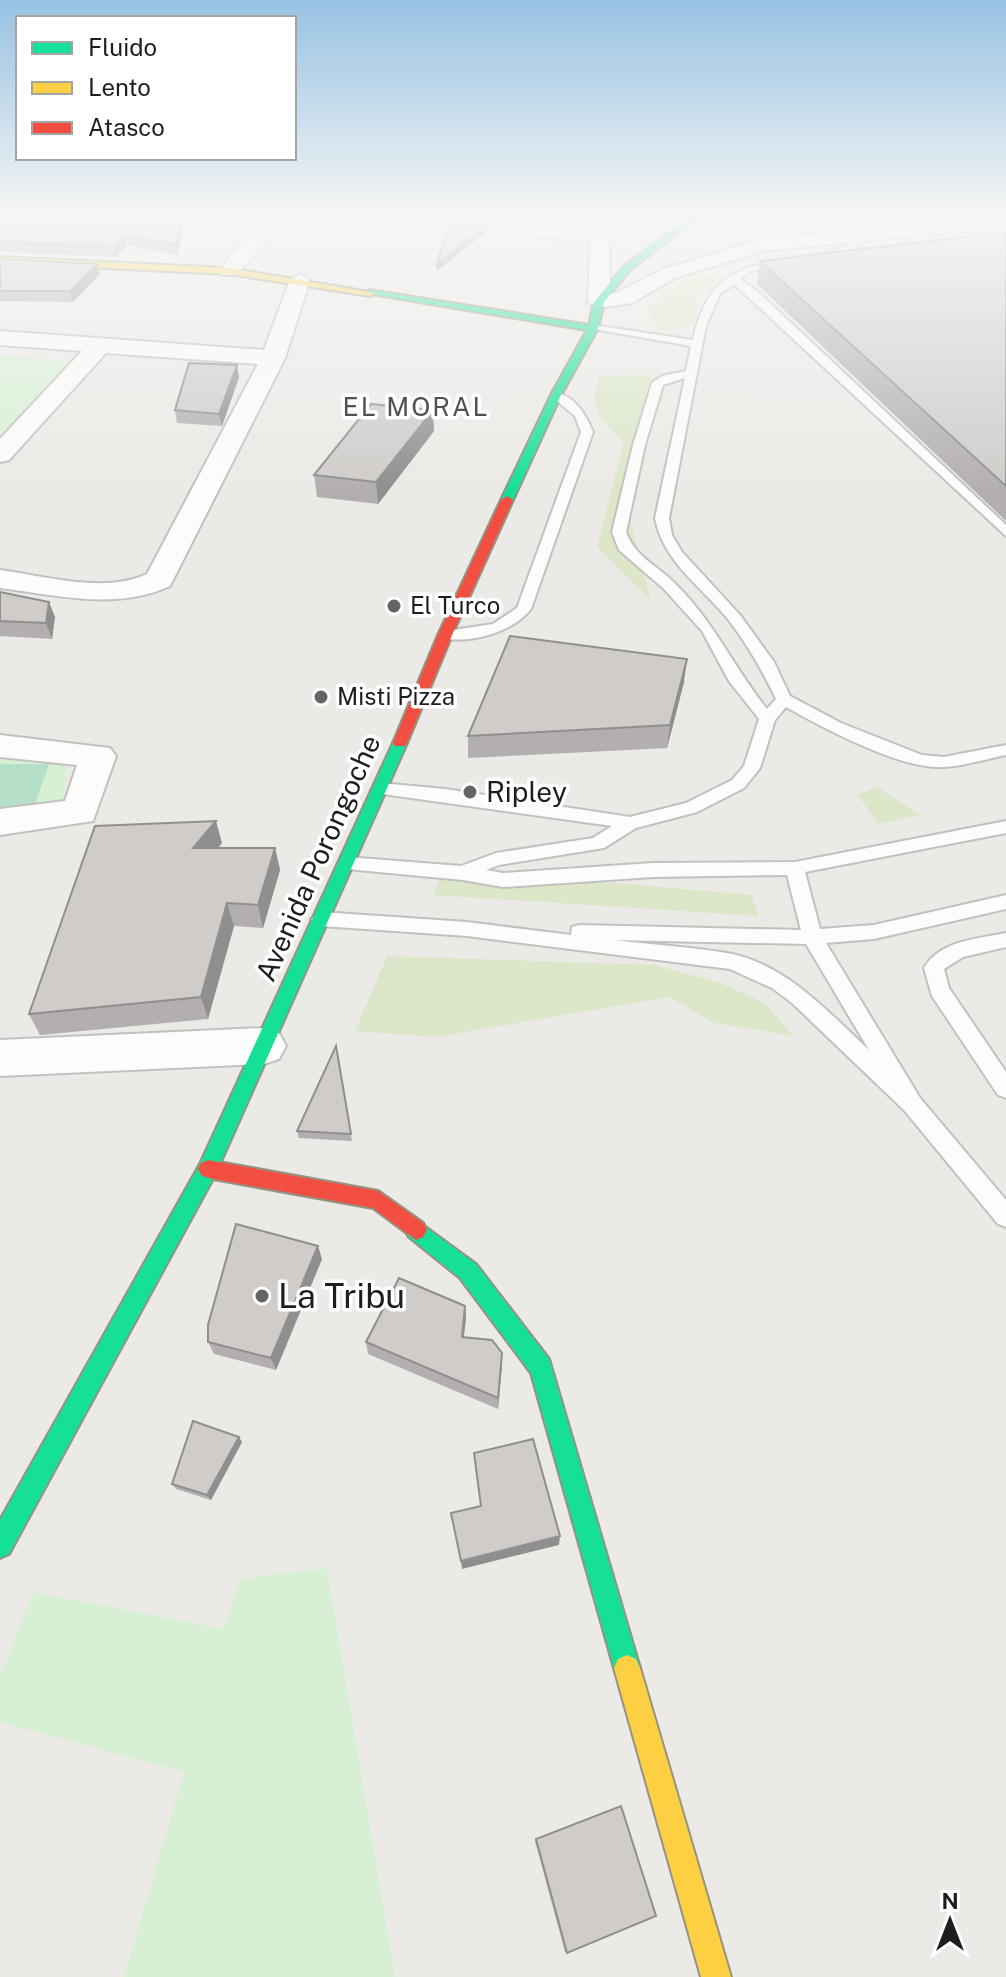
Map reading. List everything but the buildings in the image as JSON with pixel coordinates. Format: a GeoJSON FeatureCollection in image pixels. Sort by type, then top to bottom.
{"type":"FeatureCollection","features":[{"type":"Feature","properties":{"kind":"main road"},"geometry":{"type":"LineString","coordinates":[[460,306],[593,328]]}},
{"type":"Feature","properties":{"kind":"main road","name":"Avenida Porongoche"},"geometry":{"type":"LineString","coordinates":[[0,1545],[208,1169],[381,789],[445,635],[556,395],[593,328],[598,306]]}},
{"type":"Feature","properties":{"kind":"main road"},"geometry":{"type":"LineString","coordinates":[[208,1169],[378,1200],[468,1271],[541,1367],[716,1977]]}},
{"type":"Feature","properties":{"kind":"street"},"geometry":{"type":"LineString","coordinates":[[0,579],[103,592],[137,590],[159,580],[273,358],[291,306]]}},
{"type":"Feature","properties":{"kind":"street"},"geometry":{"type":"LineString","coordinates":[[0,338],[273,358]]}},
{"type":"Feature","properties":{"kind":"street"},"geometry":{"type":"LineString","coordinates":[[0,454],[100,345]]}},
{"type":"Feature","properties":{"kind":"street"},"geometry":{"type":"LineString","coordinates":[[0,746],[98,756],[80,812],[0,822]]}},
{"type":"Feature","properties":{"kind":"street"},"geometry":{"type":"LineString","coordinates":[[0,1058],[264,1046]]}},
{"type":"Feature","properties":{"kind":"lane"},"geometry":{"type":"LineString","coordinates":[[708,306],[662,518],[665,535],[676,554],[735,618],[766,662],[784,699],[835,727],[920,760],[944,762],[1006,750]]}},
{"type":"Feature","properties":{"kind":"lane"},"geometry":{"type":"LineString","coordinates":[[767,306],[1006,532]]}},
{"type":"Feature","properties":{"kind":"lane"},"geometry":{"type":"LineString","coordinates":[[593,328],[698,344]]}},
{"type":"Feature","properties":{"kind":"lane"},"geometry":{"type":"LineString","coordinates":[[693,373],[666,378],[658,383],[639,445],[619,532],[624,547],[669,586],[708,629],[737,681],[767,719]]}},
{"type":"Feature","properties":{"kind":"lane"},"geometry":{"type":"LineString","coordinates":[[445,635],[504,627],[524,609],[587,432],[580,414],[556,395]]}},
{"type":"Feature","properties":{"kind":"lane"},"geometry":{"type":"LineString","coordinates":[[463,873],[496,859],[598,844],[630,823],[691,808],[738,784],[752,768],[767,719],[784,699]]}},
{"type":"Feature","properties":{"kind":"lane"},"geometry":{"type":"LineString","coordinates":[[381,789],[445,795],[630,823]]}},
{"type":"Feature","properties":{"kind":"lane"},"geometry":{"type":"LineString","coordinates":[[347,863],[463,873],[503,880],[653,870],[795,868],[1006,827]]}},
{"type":"Feature","properties":{"kind":"lane"},"geometry":{"type":"LineString","coordinates":[[795,868],[812,937],[912,1104]]}},
{"type":"Feature","properties":{"kind":"lane"},"geometry":{"type":"LineString","coordinates":[[321,919],[467,929],[812,937],[874,932],[1006,902]]}},
{"type":"Feature","properties":{"kind":"lane"},"geometry":{"type":"LineString","coordinates":[[467,929],[733,962],[753,970],[799,997],[912,1104],[1006,1217]]}},
{"type":"Feature","properties":{"kind":"lane"},"geometry":{"type":"LineString","coordinates":[[1006,940],[949,954],[939,959],[934,968],[939,990],[1006,1089]]}},
{"type":"Feature","properties":{"kind":"green space"},"geometry":{"type":"Polygon","coordinates":[[[651,306],[697,306],[695,324],[660,332],[647,310],[651,306]]]}},
{"type":"Feature","properties":{"kind":"green space"},"geometry":{"type":"Polygon","coordinates":[[[0,355],[94,363],[0,447],[0,355]]]}},
{"type":"Feature","properties":{"kind":"green space"},"geometry":{"type":"Polygon","coordinates":[[[649,375],[665,392],[637,466],[628,510],[650,600],[597,547],[624,442],[598,413],[595,398],[599,377],[649,375]]]}},
{"type":"Feature","properties":{"kind":"green space"},"geometry":{"type":"Polygon","coordinates":[[[0,754],[68,759],[63,810],[0,818],[0,754]]]}},
{"type":"Feature","properties":{"kind":"green space"},"geometry":{"type":"Polygon","coordinates":[[[0,764],[49,764],[34,807],[0,807],[0,764]]]}},
{"type":"Feature","properties":{"kind":"green space"},"geometry":{"type":"Polygon","coordinates":[[[877,787],[920,815],[878,824],[858,795],[877,787]]]}},
{"type":"Feature","properties":{"kind":"green space"},"geometry":{"type":"Polygon","coordinates":[[[444,868],[752,895],[759,916],[433,895],[444,868]]]}},
{"type":"Feature","properties":{"kind":"green space"},"geometry":{"type":"Polygon","coordinates":[[[387,956],[655,965],[723,984],[763,1002],[794,1036],[714,1023],[670,997],[436,1037],[355,1031],[387,956]]]}},
{"type":"Feature","properties":{"kind":"green space"},"geometry":{"type":"Polygon","coordinates":[[[327,1568],[395,1977],[124,1977],[184,1772],[0,1722],[0,1677],[33,1592],[224,1629],[240,1579],[327,1568]]]}},
{"type":"Feature","properties":{"kind":"traffic: fast"},"geometry":{"type":"LineString","coordinates":[[454,306],[593,328]]}},
{"type":"Feature","properties":{"kind":"traffic: fast"},"geometry":{"type":"LineString","coordinates":[[507,500],[556,395],[593,328],[598,306]]}},
{"type":"Feature","properties":{"kind":"traffic: fast"},"geometry":{"type":"LineString","coordinates":[[0,1545],[208,1169],[400,743]]}},
{"type":"Feature","properties":{"kind":"traffic: fast"},"geometry":{"type":"LineString","coordinates":[[416,1230],[468,1271],[541,1367],[627,1668]]}},
{"type":"Feature","properties":{"kind":"traffic: slow"},"geometry":{"type":"LineString","coordinates":[[627,1668],[716,1977]]}},
{"type":"Feature","properties":{"kind":"traffic: jam"},"geometry":{"type":"LineString","coordinates":[[400,743],[507,500]]}},
{"type":"Feature","properties":{"kind":"traffic: jam"},"geometry":{"type":"LineString","coordinates":[[208,1169],[378,1200],[416,1230]]}},
{"type":"Feature","properties":{"kind":"place","name":"El Turco"},"geometry":{"type":"Point","coordinates":[394,606]}},
{"type":"Feature","properties":{"kind":"place","name":"Misti Pizza"},"geometry":{"type":"Point","coordinates":[321,697]}},
{"type":"Feature","properties":{"kind":"place","name":"Ripley"},"geometry":{"type":"Point","coordinates":[470,792]}},
{"type":"Feature","properties":{"kind":"place","name":"La Tribu"},"geometry":{"type":"Point","coordinates":[262,1296]}},
{"type":"Feature","properties":{"kind":"district","name":"EL MORAL"},"geometry":{"type":"Point","coordinates":[416,407]}}]}
